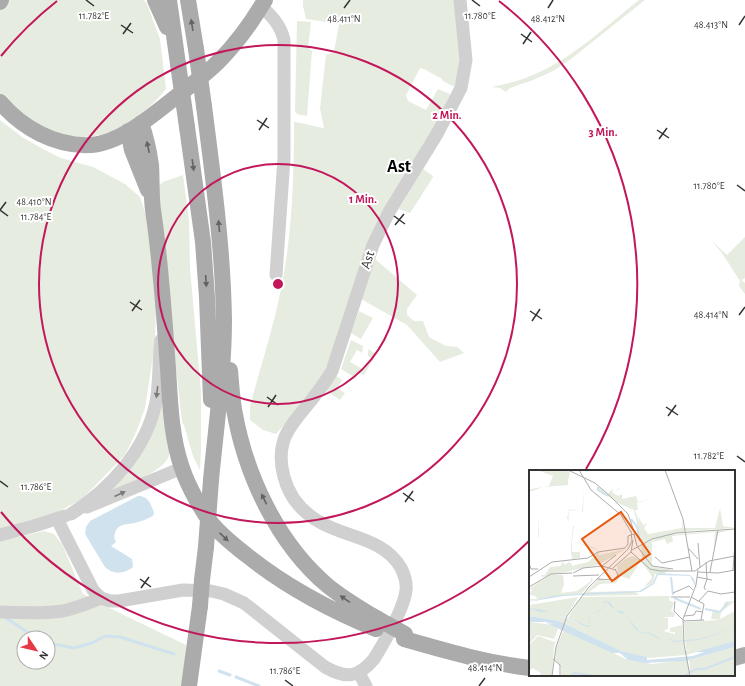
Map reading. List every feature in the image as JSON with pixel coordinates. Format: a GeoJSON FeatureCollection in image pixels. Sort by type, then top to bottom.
{"type":"FeatureCollection","features":[{"type":"Feature","properties":{"kind":"main road"},"geometry":{"type":"LineString","coordinates":[[155,0],[175,43]]}},
{"type":"Feature","properties":{"kind":"main road"},"geometry":{"type":"LineString","coordinates":[[169,0],[203,242],[207,289],[212,475]]}},
{"type":"Feature","properties":{"kind":"main road"},"geometry":{"type":"LineString","coordinates":[[188,0],[204,106],[219,223],[224,321],[234,410],[248,464],[274,519],[289,543],[312,571],[338,594],[377,624]]}},
{"type":"Feature","properties":{"kind":"main road"},"geometry":{"type":"LineString","coordinates":[[0,102],[8,112],[27,126],[48,137],[80,145],[91,145],[115,138],[134,127],[189,87],[220,60],[248,26],[263,3]]}},
{"type":"Feature","properties":{"kind":"main road"},"geometry":{"type":"LineString","coordinates":[[134,127],[131,145],[152,200]]}},
{"type":"Feature","properties":{"kind":"main road"},"geometry":{"type":"LineString","coordinates":[[134,127],[149,154],[170,404],[175,436],[182,468],[197,500],[212,523],[232,543],[266,570],[306,596],[334,611],[377,624],[405,637],[430,646],[484,660],[529,668]]}},
{"type":"Feature","properties":{"kind":"main road"},"geometry":{"type":"LineString","coordinates":[[100,143],[112,146],[137,164]]}},
{"type":"Feature","properties":{"kind":"main road"},"geometry":{"type":"LineString","coordinates":[[189,686],[200,606],[206,547],[220,397],[224,321]]}},
{"type":"Feature","properties":{"kind":"main road"},"geometry":{"type":"LineString","coordinates":[[735,658],[745,655]]}},
{"type":"Feature","properties":{"kind":"street","name":"Ast"},"geometry":{"type":"LineString","coordinates":[[359,672],[368,667],[374,659],[403,603],[407,590],[405,578],[397,561],[382,548],[318,522],[299,506],[288,490],[282,469],[282,449],[286,436],[293,424],[332,371],[373,245],[389,212],[437,134],[461,88],[466,60],[460,0]]}},
{"type":"Feature","properties":{"kind":"street"},"geometry":{"type":"LineString","coordinates":[[263,3],[278,23],[283,32],[284,40],[284,158],[276,275]]}},
{"type":"Feature","properties":{"kind":"street"},"geometry":{"type":"LineString","coordinates":[[71,514],[107,486],[127,464],[139,446],[148,428],[156,402],[159,352],[164,325]]}},
{"type":"Feature","properties":{"kind":"street"},"geometry":{"type":"LineString","coordinates":[[0,534],[19,530],[71,514],[182,468]]}},
{"type":"Feature","properties":{"kind":"street"},"geometry":{"type":"LineString","coordinates":[[57,519],[90,585],[101,598],[110,601],[119,601],[184,590],[211,591],[224,594],[244,603],[325,667],[342,675],[349,675],[359,672],[366,686]]}},
{"type":"Feature","properties":{"kind":"street"},"geometry":{"type":"LineString","coordinates":[[0,612],[38,613],[62,611],[101,598]]}},
{"type":"Feature","properties":{"kind":"shaded area"},"geometry":{"type":"Polygon","coordinates":[[[6,0],[144,0],[147,4],[160,39],[166,89],[148,108],[127,124],[104,134],[91,137],[70,136],[46,128],[32,121],[16,110],[0,94],[0,8],[6,0]]]}},
{"type":"Feature","properties":{"kind":"shaded area"},"geometry":{"type":"Polygon","coordinates":[[[303,0],[456,0],[461,55],[458,76],[454,87],[420,68],[406,95],[408,101],[426,110],[438,89],[450,94],[434,131],[410,168],[325,371],[296,412],[276,434],[263,430],[250,420],[250,406],[273,322],[284,273],[292,209],[294,122],[324,128],[320,108],[326,55],[334,52],[339,24],[306,19],[303,0]]]}},
{"type":"Feature","properties":{"kind":"shaded area"},"geometry":{"type":"Polygon","coordinates":[[[639,0],[645,0],[571,59],[553,71],[510,88],[506,92],[500,88],[492,87],[528,77],[561,60],[588,41],[639,0]]]}},
{"type":"Feature","properties":{"kind":"shaded area"},"geometry":{"type":"Polygon","coordinates":[[[297,21],[311,22],[308,47],[312,51],[307,116],[297,114],[295,111],[297,21]]]}},
{"type":"Feature","properties":{"kind":"shaded area"},"geometry":{"type":"Polygon","coordinates":[[[0,120],[22,137],[43,149],[61,158],[93,167],[125,184],[140,197],[148,222],[156,296],[155,343],[145,408],[137,430],[125,455],[82,499],[54,514],[0,531],[0,120]]]}},
{"type":"Feature","properties":{"kind":"shaded area"},"geometry":{"type":"Polygon","coordinates":[[[423,169],[433,176],[432,179],[410,213],[399,209],[423,169]]]}},
{"type":"Feature","properties":{"kind":"shaded area"},"geometry":{"type":"Polygon","coordinates":[[[183,175],[189,220],[190,268],[201,392],[200,470],[193,456],[182,422],[160,222],[159,186],[163,182],[183,175]]]}},
{"type":"Feature","properties":{"kind":"shaded area"},"geometry":{"type":"Polygon","coordinates":[[[745,237],[745,278],[742,280],[745,283],[745,294],[739,286],[740,281],[722,253],[711,240],[727,255],[745,237]]]}},
{"type":"Feature","properties":{"kind":"shaded area"},"geometry":{"type":"Polygon","coordinates":[[[375,259],[417,295],[407,309],[407,315],[414,321],[423,321],[429,337],[446,346],[457,347],[464,353],[440,362],[407,325],[361,299],[375,259]]]}},
{"type":"Feature","properties":{"kind":"shaded area"},"geometry":{"type":"Polygon","coordinates":[[[359,311],[373,318],[361,339],[351,333],[359,311]]]}},
{"type":"Feature","properties":{"kind":"shaded area"},"geometry":{"type":"Polygon","coordinates":[[[351,340],[363,346],[362,353],[357,350],[350,362],[364,370],[371,358],[368,356],[368,349],[376,354],[364,375],[356,373],[354,377],[341,369],[351,340]]]}},
{"type":"Feature","properties":{"kind":"shaded area"},"geometry":{"type":"Polygon","coordinates":[[[335,375],[342,380],[337,388],[345,393],[340,400],[325,390],[335,375]]]}},
{"type":"Feature","properties":{"kind":"shaded area"},"geometry":{"type":"Polygon","coordinates":[[[162,403],[170,449],[167,460],[156,470],[132,483],[110,492],[136,461],[148,441],[162,403]]]}},
{"type":"Feature","properties":{"kind":"shaded area"},"geometry":{"type":"Polygon","coordinates":[[[44,531],[54,534],[62,544],[83,594],[186,645],[184,686],[0,686],[0,539],[19,537],[44,531]]]}},
{"type":"Feature","properties":{"kind":"water"},"geometry":{"type":"Polygon","coordinates":[[[138,496],[145,497],[149,501],[154,512],[153,516],[140,522],[121,525],[117,529],[114,536],[116,542],[111,546],[132,559],[133,567],[119,573],[108,570],[85,534],[86,527],[90,521],[138,496]]]}},
{"type":"Feature","properties":{"kind":"waterway"},"geometry":{"type":"LineString","coordinates":[[6,618],[24,630]]}},
{"type":"Feature","properties":{"kind":"waterway"},"geometry":{"type":"LineString","coordinates":[[56,645],[74,648],[92,643],[105,636],[120,637],[174,654]]}},
{"type":"Feature","properties":{"kind":"waterway"},"geometry":{"type":"LineString","coordinates":[[219,671],[230,675]]}},
{"type":"Feature","properties":{"kind":"waterway"},"geometry":{"type":"LineString","coordinates":[[236,677],[259,686]]}},
{"type":"Feature","properties":{"kind":"district","name":"Ast"},"geometry":{"type":"Point","coordinates":[399,167]}}]}
